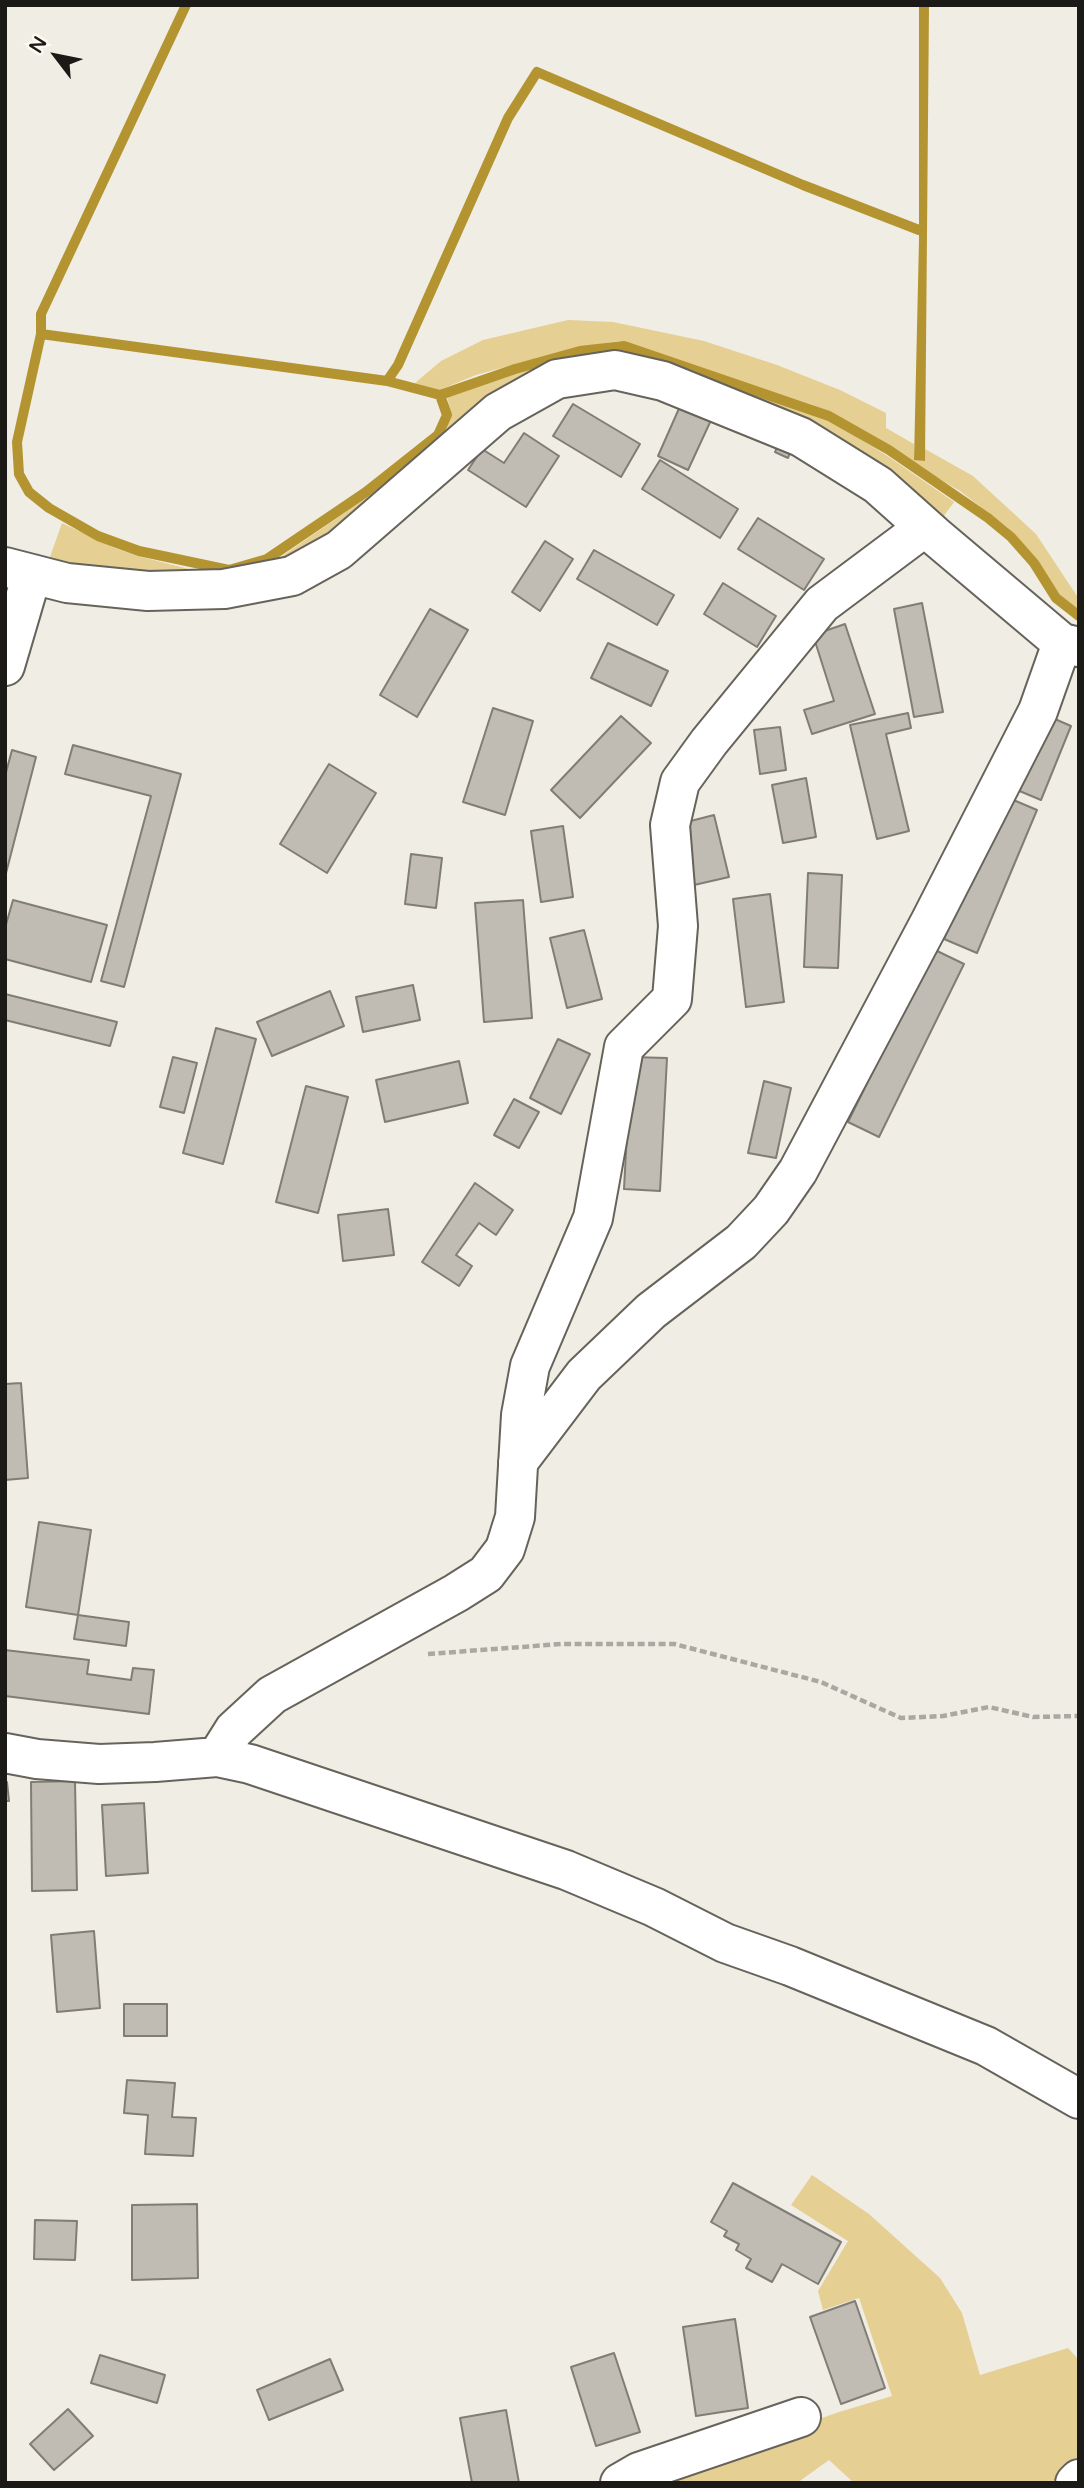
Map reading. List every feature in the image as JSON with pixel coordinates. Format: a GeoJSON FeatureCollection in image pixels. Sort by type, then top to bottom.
{"type":"FeatureCollection","features":[{"type":"Feature","properties":{"kind":"street"},"geometry":{"type":"LineString","coordinates":[[5,666],[18,571],[67,583],[148,591],[223,589],[292,576],[339,550],[498,412],[557,379],[615,370],[663,381],[801,437],[878,485],[925,527],[1070,645],[930,922],[798,1171],[778,1200],[741,1242],[651,1311],[584,1375],[518,1462]]}},
{"type":"Feature","properties":{"kind":"street"},"geometry":{"type":"LineString","coordinates":[[217,1757],[234,1730],[272,1695],[456,1593],[486,1574],[505,1549],[515,1517],[521,1415],[530,1366],[593,1218],[624,1047],[672,999],[678,926],[670,825],[680,782],[709,742],[822,604],[925,527]]}},
{"type":"Feature","properties":{"kind":"street"},"geometry":{"type":"LineString","coordinates":[[5,1753],[37,1759],[99,1764],[217,1757],[250,1763],[566,1870],[654,1907],[725,1943],[790,1966],[986,2046],[1079,2099]]}},
{"type":"Feature","properties":{"kind":"street"},"geometry":{"type":"LineString","coordinates":[[620,2483],[639,2472],[801,2417]]}},
{"type":"Feature","properties":{"kind":"street"},"geometry":{"type":"LineString","coordinates":[[1075,2483],[1079,2479]]}},
{"type":"Feature","properties":{"kind":"path"},"geometry":{"type":"LineString","coordinates":[[421,1655],[561,1644],[674,1644],[821,1682],[901,1718],[943,1716],[989,1707],[1033,1717],[1079,1716]]}},
{"type":"Feature","properties":{"kind":"shaded area"},"geometry":{"type":"Polygon","coordinates":[[[919,5],[929,5],[925,461],[914,460],[919,240],[919,5]]]}},
{"type":"Feature","properties":{"kind":"shaded area"},"geometry":{"type":"Polygon","coordinates":[[[568,320],[613,322],[704,341],[777,365],[840,390],[886,413],[886,428],[914,444],[914,460],[925,460],[925,449],[973,476],[1036,534],[1079,599],[1079,613],[1064,601],[1037,559],[1007,527],[960,491],[888,446],[833,413],[810,404],[619,341],[574,348],[476,375],[437,391],[415,383],[441,361],[483,340],[568,320]]]}},
{"type":"Feature","properties":{"kind":"shaded area"},"geometry":{"type":"Polygon","coordinates":[[[624,350],[830,420],[954,502],[938,524],[900,491],[833,444],[813,434],[660,374],[618,364],[595,364],[546,376],[513,395],[339,540],[295,565],[272,574],[224,582],[149,582],[45,571],[62,523],[138,556],[212,575],[235,575],[269,565],[369,496],[442,438],[452,416],[447,397],[520,372],[586,354],[624,350]]]}},
{"type":"Feature","properties":{"kind":"shaded area"},"geometry":{"type":"Polygon","coordinates":[[[812,2175],[869,2214],[940,2278],[962,2313],[980,2375],[1068,2348],[1079,2360],[1079,2460],[1069,2470],[1050,2483],[854,2483],[829,2460],[797,2483],[639,2483],[836,2413],[892,2396],[859,2298],[823,2310],[818,2291],[848,2241],[791,2205],[812,2175]]]}},
{"type":"Feature","properties":{"kind":"building"},"geometry":{"type":"Polygon","coordinates":[[[573,404],[640,444],[621,477],[553,436],[573,404]]]}},
{"type":"Feature","properties":{"kind":"building"},"geometry":{"type":"Polygon","coordinates":[[[681,404],[712,418],[688,470],[658,456],[681,404]]]}},
{"type":"Feature","properties":{"kind":"building"},"geometry":{"type":"Polygon","coordinates":[[[524,433],[559,456],[526,507],[468,470],[482,449],[504,463],[524,433]]]}},
{"type":"Feature","properties":{"kind":"building"},"geometry":{"type":"Polygon","coordinates":[[[779,442],[792,448],[788,458],[775,452],[779,442]]]}},
{"type":"Feature","properties":{"kind":"building"},"geometry":{"type":"Polygon","coordinates":[[[660,460],[738,509],[720,538],[642,489],[660,460]]]}},
{"type":"Feature","properties":{"kind":"building"},"geometry":{"type":"Polygon","coordinates":[[[758,518],[824,559],[804,590],[738,549],[758,518]]]}},
{"type":"Feature","properties":{"kind":"building"},"geometry":{"type":"Polygon","coordinates":[[[545,541],[573,559],[540,611],[512,592],[545,541]]]}},
{"type":"Feature","properties":{"kind":"building"},"geometry":{"type":"Polygon","coordinates":[[[594,550],[674,595],[657,625],[577,579],[594,550]]]}},
{"type":"Feature","properties":{"kind":"building"},"geometry":{"type":"Polygon","coordinates":[[[723,583],[776,616],[757,647],[704,614],[723,583]]]}},
{"type":"Feature","properties":{"kind":"building"},"geometry":{"type":"Polygon","coordinates":[[[922,603],[943,712],[914,717],[894,609],[922,603]]]}},
{"type":"Feature","properties":{"kind":"building"},"geometry":{"type":"Polygon","coordinates":[[[430,609],[468,630],[417,717],[380,695],[430,609]]]}},
{"type":"Feature","properties":{"kind":"building"},"geometry":{"type":"Polygon","coordinates":[[[845,624],[875,714],[812,734],[804,710],[834,701],[813,635],[845,624]]]}},
{"type":"Feature","properties":{"kind":"building"},"geometry":{"type":"Polygon","coordinates":[[[608,643],[668,671],[651,706],[591,678],[608,643]]]}},
{"type":"Feature","properties":{"kind":"building"},"geometry":{"type":"Polygon","coordinates":[[[493,708],[533,721],[505,815],[463,802],[493,708]]]}},
{"type":"Feature","properties":{"kind":"building"},"geometry":{"type":"Polygon","coordinates":[[[908,713],[911,728],[886,734],[909,831],[877,839],[850,725],[908,713]]]}},
{"type":"Feature","properties":{"kind":"building"},"geometry":{"type":"Polygon","coordinates":[[[1041,713],[1071,726],[1041,800],[1010,787],[1041,713]]]}},
{"type":"Feature","properties":{"kind":"building"},"geometry":{"type":"Polygon","coordinates":[[[621,716],[651,743],[580,818],[551,790],[621,716]]]}},
{"type":"Feature","properties":{"kind":"building"},"geometry":{"type":"Polygon","coordinates":[[[780,727],[786,770],[760,774],[754,730],[780,727]]]}},
{"type":"Feature","properties":{"kind":"building"},"geometry":{"type":"Polygon","coordinates":[[[73,745],[181,774],[124,987],[101,981],[151,796],[65,774],[73,745]]]}},
{"type":"Feature","properties":{"kind":"building"},"geometry":{"type":"Polygon","coordinates":[[[12,750],[36,757],[5,877],[5,776],[12,750]]]}},
{"type":"Feature","properties":{"kind":"building"},"geometry":{"type":"Polygon","coordinates":[[[329,764],[376,793],[327,873],[280,844],[329,764]]]}},
{"type":"Feature","properties":{"kind":"building"},"geometry":{"type":"Polygon","coordinates":[[[806,778],[816,837],[783,843],[772,785],[806,778]]]}},
{"type":"Feature","properties":{"kind":"building"},"geometry":{"type":"Polygon","coordinates":[[[1004,796],[1037,810],[977,953],[944,939],[1004,796]]]}},
{"type":"Feature","properties":{"kind":"building"},"geometry":{"type":"Polygon","coordinates":[[[714,815],[729,877],[694,885],[679,824],[714,815]]]}},
{"type":"Feature","properties":{"kind":"building"},"geometry":{"type":"Polygon","coordinates":[[[563,826],[573,897],[541,902],[531,831],[563,826]]]}},
{"type":"Feature","properties":{"kind":"building"},"geometry":{"type":"Polygon","coordinates":[[[411,854],[442,858],[436,908],[405,904],[411,854]]]}},
{"type":"Feature","properties":{"kind":"building"},"geometry":{"type":"Polygon","coordinates":[[[808,873],[842,875],[838,968],[804,967],[808,873]]]}},
{"type":"Feature","properties":{"kind":"building"},"geometry":{"type":"Polygon","coordinates":[[[770,894],[784,1002],[746,1007],[733,899],[770,894]]]}},
{"type":"Feature","properties":{"kind":"building"},"geometry":{"type":"Polygon","coordinates":[[[13,900],[107,925],[91,982],[5,959],[5,928],[13,900]]]}},
{"type":"Feature","properties":{"kind":"building"},"geometry":{"type":"Polygon","coordinates":[[[523,900],[532,1018],[484,1022],[475,903],[523,900]]]}},
{"type":"Feature","properties":{"kind":"building"},"geometry":{"type":"Polygon","coordinates":[[[584,930],[602,999],[567,1008],[550,938],[584,930]]]}},
{"type":"Feature","properties":{"kind":"building"},"geometry":{"type":"Polygon","coordinates":[[[933,949],[964,964],[879,1137],[848,1122],[933,949]]]}},
{"type":"Feature","properties":{"kind":"building"},"geometry":{"type":"Polygon","coordinates":[[[413,985],[420,1020],[363,1032],[356,997],[413,985]]]}},
{"type":"Feature","properties":{"kind":"building"},"geometry":{"type":"Polygon","coordinates":[[[330,991],[344,1026],[272,1056],[257,1022],[330,991]]]}},
{"type":"Feature","properties":{"kind":"building"},"geometry":{"type":"Polygon","coordinates":[[[5,994],[117,1022],[110,1046],[5,1020],[5,994]]]}},
{"type":"Feature","properties":{"kind":"building"},"geometry":{"type":"Polygon","coordinates":[[[216,1028],[256,1039],[223,1164],[183,1153],[216,1028]]]}},
{"type":"Feature","properties":{"kind":"building"},"geometry":{"type":"Polygon","coordinates":[[[558,1039],[590,1054],[561,1114],[530,1098],[558,1039]]]}},
{"type":"Feature","properties":{"kind":"building"},"geometry":{"type":"Polygon","coordinates":[[[173,1057],[197,1063],[184,1113],[160,1107],[173,1057]]]}},
{"type":"Feature","properties":{"kind":"building"},"geometry":{"type":"Polygon","coordinates":[[[631,1057],[667,1058],[660,1191],[624,1189],[631,1057]]]}},
{"type":"Feature","properties":{"kind":"building"},"geometry":{"type":"Polygon","coordinates":[[[459,1061],[468,1103],[385,1122],[376,1080],[459,1061]]]}},
{"type":"Feature","properties":{"kind":"building"},"geometry":{"type":"Polygon","coordinates":[[[764,1081],[791,1088],[776,1158],[748,1153],[764,1081]]]}},
{"type":"Feature","properties":{"kind":"building"},"geometry":{"type":"Polygon","coordinates":[[[306,1086],[348,1097],[318,1213],[276,1202],[306,1086]]]}},
{"type":"Feature","properties":{"kind":"building"},"geometry":{"type":"Polygon","coordinates":[[[514,1099],[539,1112],[519,1148],[494,1135],[514,1099]]]}},
{"type":"Feature","properties":{"kind":"building"},"geometry":{"type":"Polygon","coordinates":[[[475,1183],[513,1210],[496,1235],[479,1223],[456,1255],[472,1266],[459,1286],[422,1262],[475,1183]]]}},
{"type":"Feature","properties":{"kind":"building"},"geometry":{"type":"Polygon","coordinates":[[[388,1209],[394,1255],[343,1261],[338,1215],[388,1209]]]}},
{"type":"Feature","properties":{"kind":"building"},"geometry":{"type":"Polygon","coordinates":[[[21,1383],[28,1478],[5,1480],[5,1384],[21,1383]]]}},
{"type":"Feature","properties":{"kind":"building"},"geometry":{"type":"Polygon","coordinates":[[[39,1522],[91,1530],[78,1615],[26,1607],[39,1522]]]}},
{"type":"Feature","properties":{"kind":"building"},"geometry":{"type":"Polygon","coordinates":[[[78,1615],[129,1622],[126,1646],[74,1639],[78,1615]]]}},
{"type":"Feature","properties":{"kind":"building"},"geometry":{"type":"Polygon","coordinates":[[[5,1650],[89,1660],[87,1674],[131,1680],[133,1668],[154,1670],[149,1714],[5,1696],[5,1650]]]}},
{"type":"Feature","properties":{"kind":"building"},"geometry":{"type":"Polygon","coordinates":[[[75,1781],[77,1890],[32,1891],[31,1782],[75,1781]]]}},
{"type":"Feature","properties":{"kind":"building"},"geometry":{"type":"Polygon","coordinates":[[[7,1782],[9,1801],[5,1801],[7,1782]]]}},
{"type":"Feature","properties":{"kind":"building"},"geometry":{"type":"Polygon","coordinates":[[[144,1803],[148,1873],[106,1876],[102,1805],[144,1803]]]}},
{"type":"Feature","properties":{"kind":"building"},"geometry":{"type":"Polygon","coordinates":[[[94,1931],[100,2008],[57,2012],[51,1935],[94,1931]]]}},
{"type":"Feature","properties":{"kind":"building"},"geometry":{"type":"Polygon","coordinates":[[[124,2004],[167,2004],[167,2036],[124,2036],[124,2004]]]}},
{"type":"Feature","properties":{"kind":"building"},"geometry":{"type":"Polygon","coordinates":[[[127,2080],[175,2083],[172,2117],[196,2118],[193,2156],[145,2154],[148,2115],[124,2113],[127,2080]]]}},
{"type":"Feature","properties":{"kind":"building"},"geometry":{"type":"Polygon","coordinates":[[[733,2183],[841,2242],[818,2284],[782,2264],[772,2282],[746,2268],[751,2259],[736,2250],[739,2244],[724,2236],[727,2231],[711,2222],[733,2183]]]}},
{"type":"Feature","properties":{"kind":"building"},"geometry":{"type":"Polygon","coordinates":[[[197,2204],[198,2278],[132,2280],[132,2205],[197,2204]]]}},
{"type":"Feature","properties":{"kind":"building"},"geometry":{"type":"Polygon","coordinates":[[[35,2220],[77,2221],[75,2260],[34,2259],[35,2220]]]}},
{"type":"Feature","properties":{"kind":"building"},"geometry":{"type":"Polygon","coordinates":[[[855,2301],[885,2388],[841,2404],[810,2317],[855,2301]]]}},
{"type":"Feature","properties":{"kind":"building"},"geometry":{"type":"Polygon","coordinates":[[[735,2319],[748,2408],[696,2416],[683,2327],[735,2319]]]}},
{"type":"Feature","properties":{"kind":"building"},"geometry":{"type":"Polygon","coordinates":[[[614,2353],[640,2432],[596,2446],[571,2367],[614,2353]]]}},
{"type":"Feature","properties":{"kind":"building"},"geometry":{"type":"Polygon","coordinates":[[[100,2355],[165,2375],[157,2403],[91,2383],[100,2355]]]}},
{"type":"Feature","properties":{"kind":"building"},"geometry":{"type":"Polygon","coordinates":[[[330,2359],[343,2390],[269,2420],[257,2390],[330,2359]]]}},
{"type":"Feature","properties":{"kind":"building"},"geometry":{"type":"Polygon","coordinates":[[[68,2409],[93,2436],[54,2470],[30,2444],[68,2409]]]}},
{"type":"Feature","properties":{"kind":"building"},"geometry":{"type":"Polygon","coordinates":[[[506,2410],[519,2483],[472,2483],[460,2418],[506,2410]]]}},
{"type":"Feature","properties":{"kind":"waterway"},"geometry":{"type":"LineString","coordinates":[[186,5],[41,314],[41,334],[17,442],[19,474],[29,492],[49,508],[98,536],[139,551],[229,570],[267,559],[366,492],[438,435],[447,415],[440,395]]}},
{"type":"Feature","properties":{"kind":"waterway"},"geometry":{"type":"LineString","coordinates":[[387,381],[398,365],[508,118],[537,72],[803,185],[919,230]]}},
{"type":"Feature","properties":{"kind":"waterway"},"geometry":{"type":"LineString","coordinates":[[41,334],[387,381],[440,395],[515,369],[580,351],[624,346],[829,416],[889,450],[988,518],[1011,537],[1034,563],[1056,598],[1079,616]]}}]}
